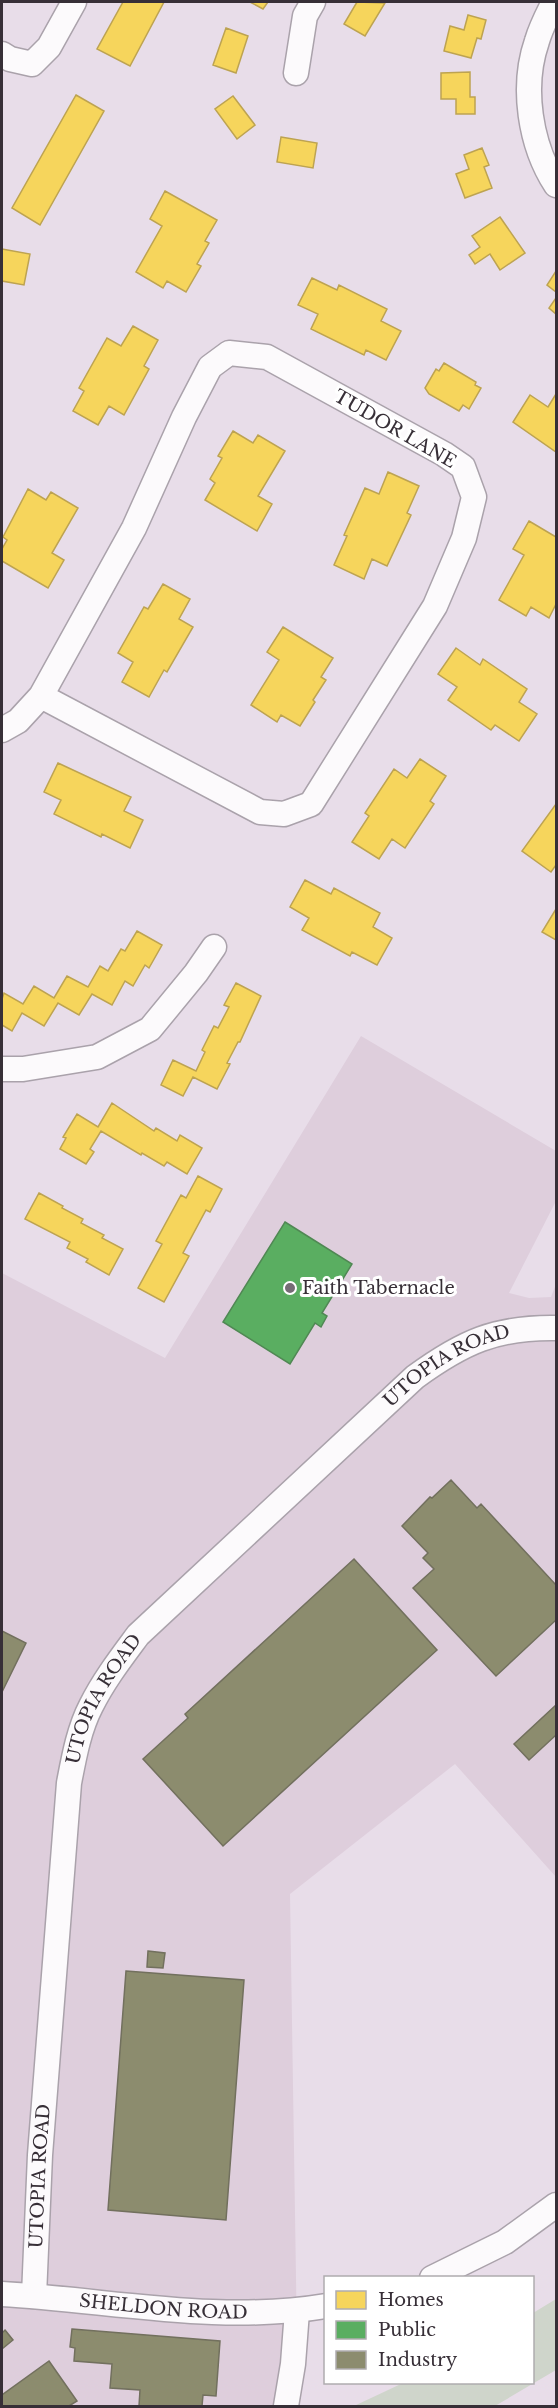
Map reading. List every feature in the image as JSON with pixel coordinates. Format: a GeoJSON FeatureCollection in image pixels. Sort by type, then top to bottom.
{"type":"FeatureCollection","features":[{"type":"Feature","properties":{"kind":"street"},"geometry":{"type":"LineString","coordinates":[[2,54],[10,59],[32,64],[50,47],[74,2]]}},
{"type":"Feature","properties":{"kind":"street"},"geometry":{"type":"LineString","coordinates":[[296,73],[305,16],[313,2]]}},
{"type":"Feature","properties":{"kind":"street"},"geometry":{"type":"LineString","coordinates":[[554,2],[536,42],[529,85],[533,129],[547,171],[556,185]]}},
{"type":"Feature","properties":{"kind":"street","name":"TUDOR LANE"},"geometry":{"type":"LineString","coordinates":[[2,730],[18,721],[42,696],[134,528],[183,417],[210,368],[229,352],[267,357],[444,454],[463,467],[474,497],[464,538],[435,606],[310,804],[284,814],[260,812],[42,696]]}},
{"type":"Feature","properties":{"kind":"street"},"geometry":{"type":"LineString","coordinates":[[2,1070],[97,1057],[150,1029],[214,947]]}},
{"type":"Feature","properties":{"kind":"street","name":"UTOPIA ROAD"},"geometry":{"type":"LineString","coordinates":[[33,2295],[40,2155],[69,1783],[76,1748],[90,1707],[111,1672],[138,1635],[415,1377],[448,1353],[482,1338],[527,1328],[556,1328]]}},
{"type":"Feature","properties":{"kind":"street"},"geometry":{"type":"LineString","coordinates":[[434,2276],[553,2216]]}},
{"type":"Feature","properties":{"kind":"street","name":"SHELDON ROAD"},"geometry":{"type":"LineString","coordinates":[[2,2294],[198,2311],[253,2313],[297,2311],[324,2306]]}},
{"type":"Feature","properties":{"kind":"street"},"geometry":{"type":"LineString","coordinates":[[286,2406],[293,2364],[297,2311]]}},
{"type":"Feature","properties":{"kind":"shaded area"},"geometry":{"type":"Polygon","coordinates":[[[361,1036],[556,1151],[556,1201],[509,1293],[529,1298],[551,1297],[556,1284],[556,1877],[455,1764],[290,1894],[298,2406],[2,2406],[2,1273],[165,1358],[361,1036]]]}},
{"type":"Feature","properties":{"kind":"shaded area"},"geometry":{"type":"Polygon","coordinates":[[[556,2299],[556,2370],[534,2383],[534,2312],[556,2299]]]}},
{"type":"Feature","properties":{"kind":"shaded area"},"geometry":{"type":"Polygon","coordinates":[[[401,2384],[532,2384],[495,2406],[354,2406],[401,2384]]]}},
{"type":"Feature","properties":{"kind":"building: Homes"},"geometry":{"type":"Polygon","coordinates":[[[123,2],[164,2],[130,66],[97,49],[123,2]]]}},
{"type":"Feature","properties":{"kind":"building: Homes"},"geometry":{"type":"Polygon","coordinates":[[[250,2],[268,2],[263,9],[250,2]]]}},
{"type":"Feature","properties":{"kind":"building: Homes"},"geometry":{"type":"Polygon","coordinates":[[[357,2],[385,3],[365,36],[344,24],[357,2]]]}},
{"type":"Feature","properties":{"kind":"building: Homes"},"geometry":{"type":"Polygon","coordinates":[[[468,15],[486,20],[481,39],[477,38],[471,58],[444,51],[450,26],[464,30],[468,15]]]}},
{"type":"Feature","properties":{"kind":"building: Homes"},"geometry":{"type":"Polygon","coordinates":[[[226,28],[248,36],[236,73],[213,65],[226,28]]]}},
{"type":"Feature","properties":{"kind":"building: Homes"},"geometry":{"type":"Polygon","coordinates":[[[470,72],[470,97],[475,97],[475,114],[456,114],[456,99],[441,99],[441,73],[470,72]]]}},
{"type":"Feature","properties":{"kind":"building: Homes"},"geometry":{"type":"Polygon","coordinates":[[[76,95],[104,111],[40,225],[12,208],[76,95]]]}},
{"type":"Feature","properties":{"kind":"building: Homes"},"geometry":{"type":"Polygon","coordinates":[[[233,96],[255,125],[237,139],[215,109],[233,96]]]}},
{"type":"Feature","properties":{"kind":"building: Homes"},"geometry":{"type":"Polygon","coordinates":[[[281,137],[317,143],[313,168],[277,162],[281,137]]]}},
{"type":"Feature","properties":{"kind":"building: Homes"},"geometry":{"type":"Polygon","coordinates":[[[482,148],[489,165],[484,167],[492,188],[465,198],[456,174],[469,169],[464,155],[482,148]]]}},
{"type":"Feature","properties":{"kind":"building: Homes"},"geometry":{"type":"Polygon","coordinates":[[[165,191],[217,220],[205,241],[209,243],[197,264],[201,266],[186,292],[167,281],[163,288],[136,272],[162,226],[150,219],[165,191]]]}},
{"type":"Feature","properties":{"kind":"building: Homes"},"geometry":{"type":"Polygon","coordinates":[[[500,217],[525,253],[500,270],[490,254],[475,264],[469,255],[480,247],[472,236],[500,217]]]}},
{"type":"Feature","properties":{"kind":"building: Homes"},"geometry":{"type":"Polygon","coordinates":[[[2,249],[30,254],[24,285],[2,281],[2,249]]]}},
{"type":"Feature","properties":{"kind":"building: Homes"},"geometry":{"type":"Polygon","coordinates":[[[556,271],[556,292],[547,285],[556,271]]]}},
{"type":"Feature","properties":{"kind":"building: Homes"},"geometry":{"type":"Polygon","coordinates":[[[312,278],[337,290],[339,285],[387,309],[381,321],[401,331],[386,360],[366,350],[364,355],[311,329],[318,314],[298,305],[312,278]]]}},
{"type":"Feature","properties":{"kind":"building: Homes"},"geometry":{"type":"Polygon","coordinates":[[[556,298],[556,314],[549,308],[556,298]]]}},
{"type":"Feature","properties":{"kind":"building: Homes"},"geometry":{"type":"Polygon","coordinates":[[[133,326],[158,340],[144,366],[149,369],[124,415],[109,406],[98,425],[73,411],[84,391],[79,388],[107,338],[121,346],[133,326]]]}},
{"type":"Feature","properties":{"kind":"building: Homes"},"geometry":{"type":"Polygon","coordinates":[[[444,363],[476,382],[475,385],[481,388],[469,409],[463,405],[459,411],[429,394],[425,388],[436,369],[439,371],[444,363]]]}},
{"type":"Feature","properties":{"kind":"building: Homes"},"geometry":{"type":"Polygon","coordinates":[[[556,394],[556,452],[513,422],[530,395],[548,407],[556,394]]]}},
{"type":"Feature","properties":{"kind":"building: Homes"},"geometry":{"type":"Polygon","coordinates":[[[233,431],[253,443],[258,435],[285,451],[258,496],[272,504],[257,531],[205,500],[215,483],[210,479],[222,458],[218,456],[233,431]]]}},
{"type":"Feature","properties":{"kind":"building: Homes"},"geometry":{"type":"Polygon","coordinates":[[[388,472],[419,486],[407,513],[411,515],[387,566],[372,559],[364,579],[334,565],[347,536],[344,535],[365,488],[379,494],[388,472]]]}},
{"type":"Feature","properties":{"kind":"building: Homes"},"geometry":{"type":"Polygon","coordinates":[[[28,489],[46,500],[51,492],[78,508],[52,553],[64,560],[48,588],[2,561],[2,549],[7,540],[3,537],[28,489]]]}},
{"type":"Feature","properties":{"kind":"building: Homes"},"geometry":{"type":"Polygon","coordinates":[[[529,521],[556,537],[556,604],[549,618],[531,607],[526,616],[499,600],[524,555],[513,549],[529,521]]]}},
{"type":"Feature","properties":{"kind":"building: Homes"},"geometry":{"type":"Polygon","coordinates":[[[163,584],[190,599],[179,619],[193,627],[167,672],[164,670],[149,697],[122,682],[133,662],[118,653],[144,607],[148,609],[163,584]]]}},
{"type":"Feature","properties":{"kind":"building: Homes"},"geometry":{"type":"Polygon","coordinates":[[[283,627],[333,658],[321,677],[326,680],[300,726],[281,715],[277,722],[251,705],[279,660],[267,652],[283,627]]]}},
{"type":"Feature","properties":{"kind":"building: Homes"},"geometry":{"type":"Polygon","coordinates":[[[456,648],[480,665],[483,659],[527,689],[519,702],[537,714],[519,741],[495,725],[491,730],[448,700],[457,687],[438,674],[456,648]]]}},
{"type":"Feature","properties":{"kind":"building: Homes"},"geometry":{"type":"Polygon","coordinates":[[[420,759],[446,776],[430,801],[434,804],[405,848],[392,839],[379,859],[352,842],[369,816],[365,813],[394,769],[407,778],[420,759]]]}},
{"type":"Feature","properties":{"kind":"building: Homes"},"geometry":{"type":"Polygon","coordinates":[[[58,763],[131,797],[124,811],[143,820],[130,848],[102,834],[101,837],[54,814],[61,800],[44,792],[58,763]]]}},
{"type":"Feature","properties":{"kind":"building: Homes"},"geometry":{"type":"Polygon","coordinates":[[[556,804],[556,865],[551,872],[522,851],[556,804]]]}},
{"type":"Feature","properties":{"kind":"building: Homes"},"geometry":{"type":"Polygon","coordinates":[[[305,880],[331,894],[334,888],[380,913],[373,927],[392,938],[377,965],[352,952],[350,956],[302,930],[309,918],[290,907],[305,880]]]}},
{"type":"Feature","properties":{"kind":"building: Homes"},"geometry":{"type":"Polygon","coordinates":[[[556,909],[556,940],[542,932],[556,909]]]}},
{"type":"Feature","properties":{"kind":"building: Homes"},"geometry":{"type":"Polygon","coordinates":[[[137,931],[162,945],[149,968],[145,965],[133,986],[125,981],[112,1005],[92,994],[79,1015],[58,1003],[44,1026],[22,1013],[12,1031],[2,1025],[4,993],[23,1004],[34,986],[54,998],[67,976],[88,987],[100,966],[108,971],[121,949],[125,951],[137,931]]]}},
{"type":"Feature","properties":{"kind":"building: Homes"},"geometry":{"type":"Polygon","coordinates":[[[236,983],[261,996],[240,1042],[227,1063],[230,1064],[217,1089],[193,1077],[183,1096],[161,1085],[173,1060],[196,1071],[205,1052],[202,1050],[214,1026],[218,1028],[229,1007],[224,1005],[236,983]]]}},
{"type":"Feature","properties":{"kind":"building: Homes"},"geometry":{"type":"Polygon","coordinates":[[[112,1103],[154,1131],[156,1128],[177,1141],[180,1135],[202,1148],[187,1174],[167,1162],[164,1166],[142,1153],[141,1155],[101,1131],[90,1149],[94,1152],[86,1164],[60,1149],[66,1138],[63,1137],[77,1114],[98,1127],[112,1103]]]}},
{"type":"Feature","properties":{"kind":"building: Homes"},"geometry":{"type":"Polygon","coordinates":[[[198,1176],[222,1189],[210,1212],[206,1210],[183,1253],[189,1256],[164,1302],[138,1288],[162,1244],[156,1241],[181,1195],[186,1198],[198,1176]]]}},
{"type":"Feature","properties":{"kind":"building: Homes"},"geometry":{"type":"Polygon","coordinates":[[[39,1193],[83,1219],[81,1223],[104,1235],[102,1238],[123,1249],[109,1275],[86,1262],[88,1259],[67,1248],[70,1242],[25,1219],[39,1193]]]}},
{"type":"Feature","properties":{"kind":"building: Public","name":"Faith Tabernacle"},"geometry":{"type":"Polygon","coordinates":[[[285,1222],[352,1264],[322,1313],[327,1316],[321,1327],[315,1323],[290,1364],[223,1322],[285,1222]]]}},
{"type":"Feature","properties":{"kind":"building: Industry"},"geometry":{"type":"Polygon","coordinates":[[[451,1480],[477,1508],[481,1504],[556,1585],[556,1620],[496,1676],[413,1588],[434,1569],[423,1558],[428,1553],[402,1526],[430,1497],[432,1498],[451,1480]]]}},
{"type":"Feature","properties":{"kind":"building: Industry"},"geometry":{"type":"Polygon","coordinates":[[[354,1559],[437,1650],[223,1846],[143,1759],[188,1718],[185,1714],[354,1559]]]}},
{"type":"Feature","properties":{"kind":"building: Industry"},"geometry":{"type":"Polygon","coordinates":[[[2,1631],[26,1643],[2,1692],[2,1631]]]}},
{"type":"Feature","properties":{"kind":"building: Industry"},"geometry":{"type":"Polygon","coordinates":[[[556,1705],[556,1735],[529,1760],[514,1744],[556,1705]]]}},
{"type":"Feature","properties":{"kind":"building: Industry"},"geometry":{"type":"Polygon","coordinates":[[[148,1951],[165,1953],[163,1968],[147,1967],[148,1951]]]}},
{"type":"Feature","properties":{"kind":"building: Industry"},"geometry":{"type":"Polygon","coordinates":[[[126,1971],[244,1980],[226,2220],[108,2210],[126,1971]]]}},
{"type":"Feature","properties":{"kind":"building: Industry"},"geometry":{"type":"Polygon","coordinates":[[[72,2329],[220,2341],[216,2396],[203,2395],[202,2406],[139,2406],[140,2390],[110,2388],[112,2364],[74,2361],[75,2348],[70,2347],[72,2329]]]}},
{"type":"Feature","properties":{"kind":"building: Industry"},"geometry":{"type":"Polygon","coordinates":[[[5,2330],[13,2340],[2,2349],[2,2333],[5,2330]]]}},
{"type":"Feature","properties":{"kind":"building: Industry"},"geometry":{"type":"Polygon","coordinates":[[[49,2361],[77,2401],[69,2406],[2,2406],[2,2395],[49,2361]]]}},
{"type":"Feature","properties":{"kind":"place","name":"Faith Tabernacle"},"geometry":{"type":"Point","coordinates":[290,1288]}}]}
